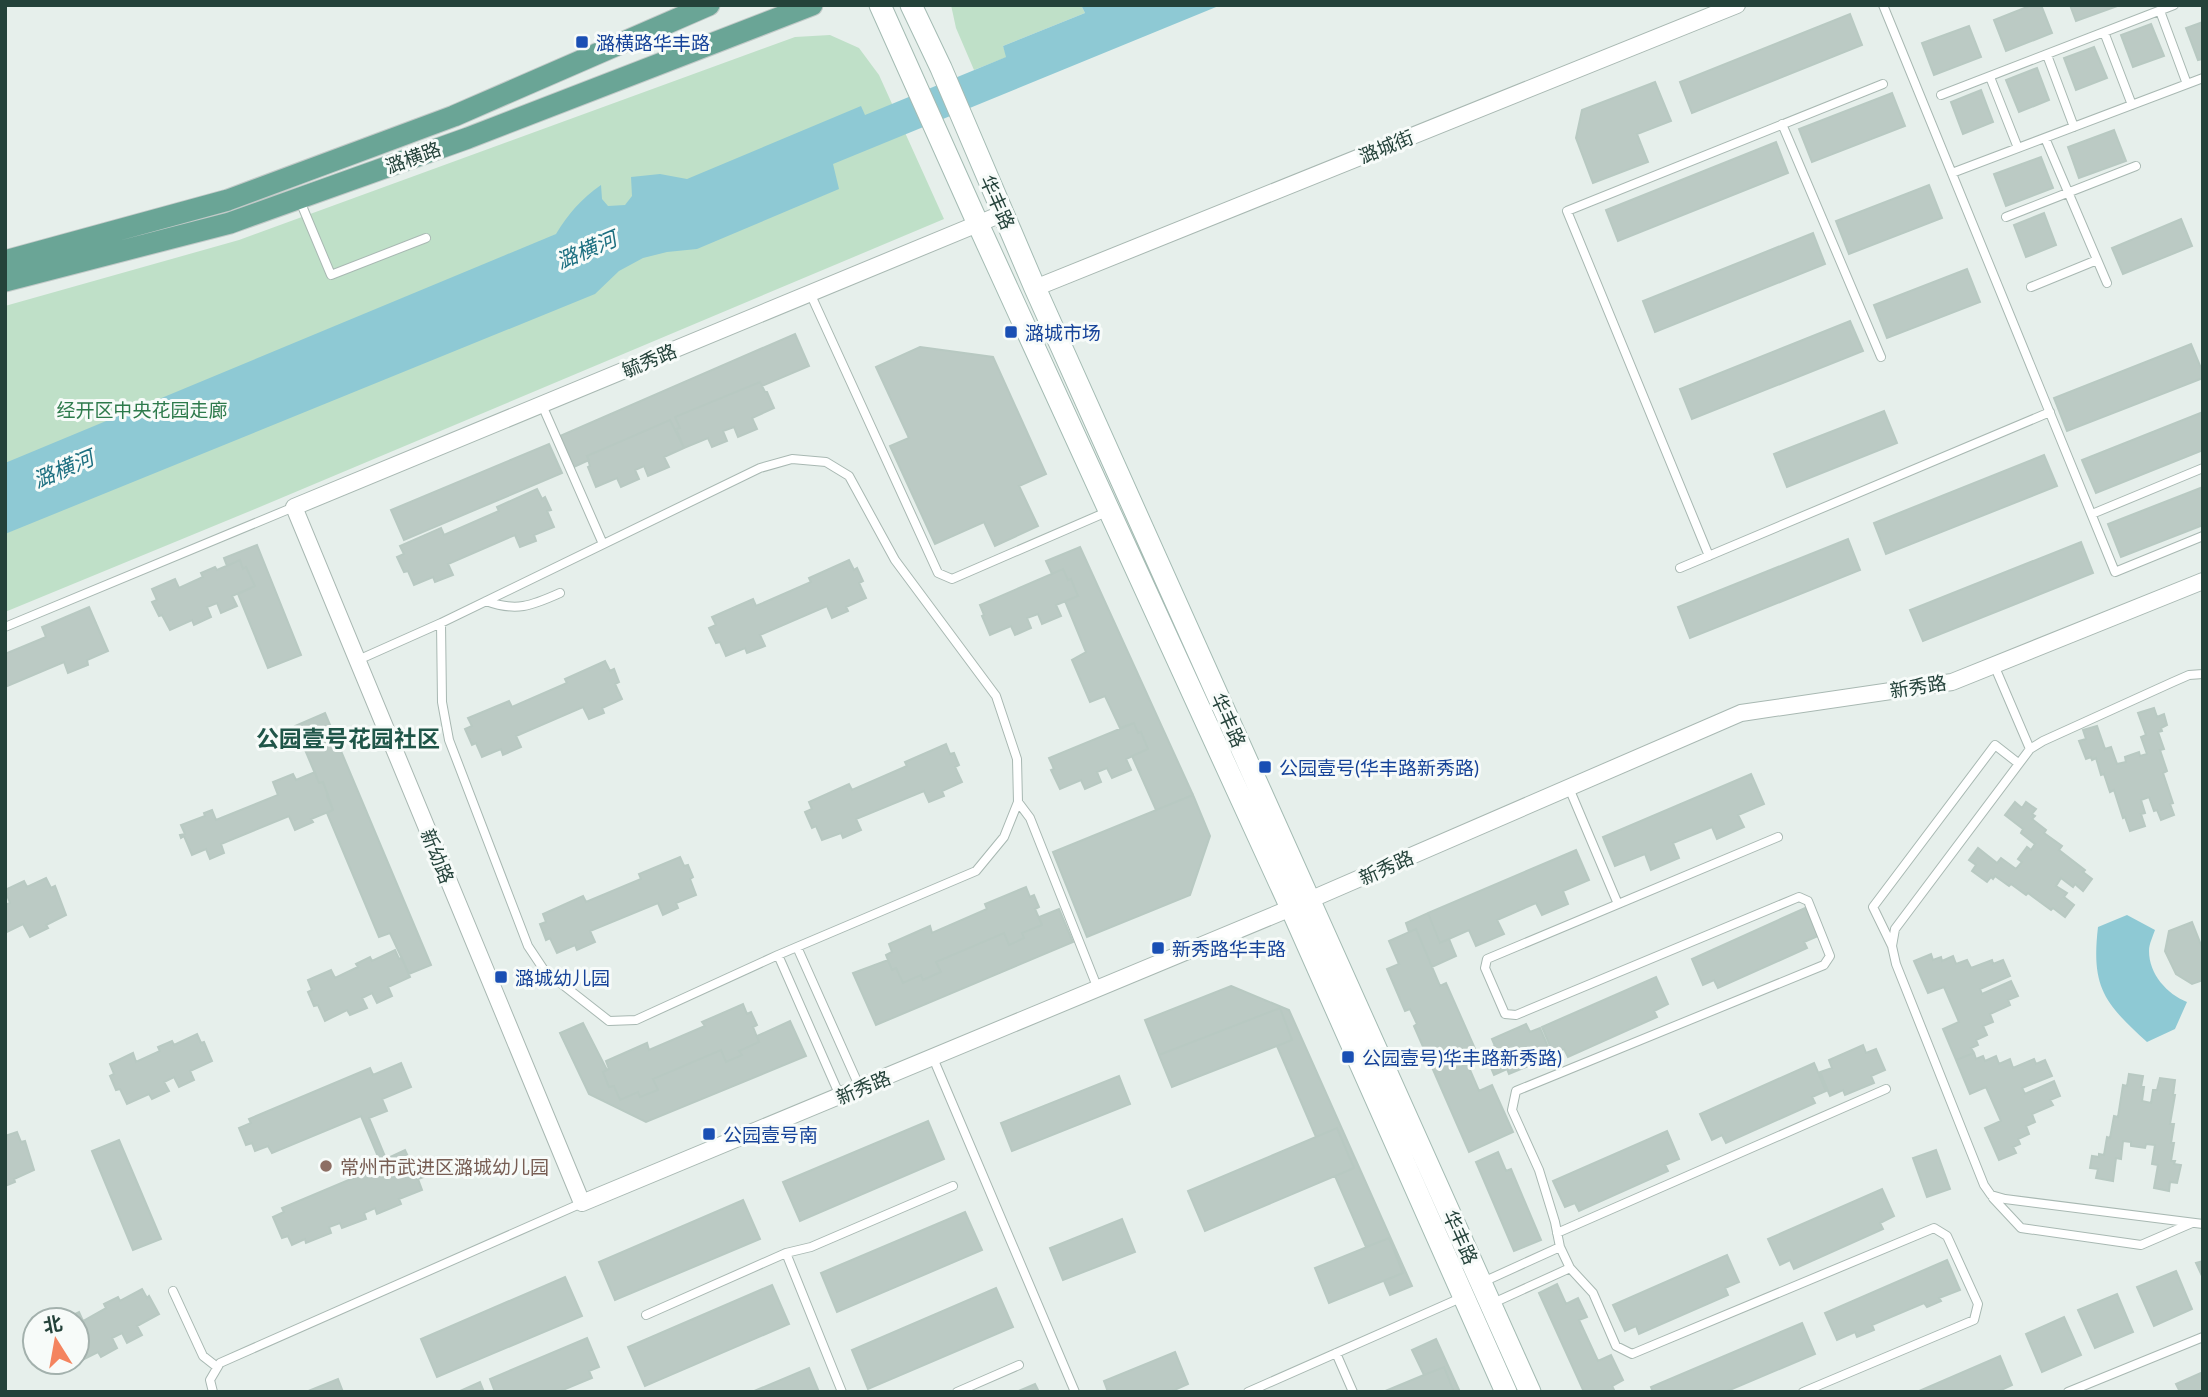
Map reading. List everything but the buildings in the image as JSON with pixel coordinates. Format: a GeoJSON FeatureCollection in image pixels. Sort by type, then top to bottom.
{"type":"FeatureCollection","features":[{"type":"Feature","properties":{"kind":"main road","name":"潞横路"},"geometry":{"type":"LineString","coordinates":[[5,261],[228,200],[454,116],[709,5]]}},
{"type":"Feature","properties":{"kind":"main road","name":"潞横路"},"geometry":{"type":"LineString","coordinates":[[5,281],[230,223],[468,138],[811,5]]}},
{"type":"Feature","properties":{"kind":"street","name":"华丰路"},"geometry":{"type":"LineString","coordinates":[[880,5],[1109,511],[1300,904],[1491,1304],[1530,1392]]}},
{"type":"Feature","properties":{"kind":"street","name":"华丰路"},"geometry":{"type":"LineString","coordinates":[[911,5],[1004,213],[1506,1392]]}},
{"type":"Feature","properties":{"kind":"street","name":"潞城街"},"geometry":{"type":"LineString","coordinates":[[1035,288],[1737,5]]}},
{"type":"Feature","properties":{"kind":"street","name":"毓秀路"},"geometry":{"type":"LineString","coordinates":[[294,508],[1004,213]]}},
{"type":"Feature","properties":{"kind":"street","name":"新幼路"},"geometry":{"type":"LineString","coordinates":[[294,508],[582,1203]]}},
{"type":"Feature","properties":{"kind":"street","name":"新秀路"},"geometry":{"type":"LineString","coordinates":[[582,1203],[1300,904],[1741,713],[1952,682],[2203,581]]}},
{"type":"Feature","properties":{"kind":"lane"},"geometry":{"type":"LineString","coordinates":[[1883,5],[2115,572],[2203,536]]}},
{"type":"Feature","properties":{"kind":"lane"},"geometry":{"type":"LineString","coordinates":[[1941,95],[2174,5]]}},
{"type":"Feature","properties":{"kind":"lane"},"geometry":{"type":"LineString","coordinates":[[2160,11],[2187,84]]}},
{"type":"Feature","properties":{"kind":"lane"},"geometry":{"type":"LineString","coordinates":[[2104,32],[2132,105]]}},
{"type":"Feature","properties":{"kind":"lane"},"geometry":{"type":"LineString","coordinates":[[2047,55],[2074,127]]}},
{"type":"Feature","properties":{"kind":"lane"},"geometry":{"type":"LineString","coordinates":[[1990,76],[2018,148]]}},
{"type":"Feature","properties":{"kind":"lane"},"geometry":{"type":"LineString","coordinates":[[1952,173],[2203,78]]}},
{"type":"Feature","properties":{"kind":"lane"},"geometry":{"type":"LineString","coordinates":[[1709,556],[1567,211],[1883,83]]}},
{"type":"Feature","properties":{"kind":"lane"},"geometry":{"type":"LineString","coordinates":[[1782,124],[1881,357]]}},
{"type":"Feature","properties":{"kind":"lane"},"geometry":{"type":"LineString","coordinates":[[2045,138],[2107,283]]}},
{"type":"Feature","properties":{"kind":"lane"},"geometry":{"type":"LineString","coordinates":[[2006,217],[2136,166]]}},
{"type":"Feature","properties":{"kind":"lane"},"geometry":{"type":"LineString","coordinates":[[299,198],[331,275],[426,237]]}},
{"type":"Feature","properties":{"kind":"lane"},"geometry":{"type":"LineString","coordinates":[[2031,288],[2097,260]]}},
{"type":"Feature","properties":{"kind":"lane"},"geometry":{"type":"LineString","coordinates":[[810,293],[938,573],[952,579],[1109,511]]}},
{"type":"Feature","properties":{"kind":"lane"},"geometry":{"type":"LineString","coordinates":[[542,405],[603,544]]}},
{"type":"Feature","properties":{"kind":"lane"},"geometry":{"type":"LineString","coordinates":[[1680,568],[2050,412]]}},
{"type":"Feature","properties":{"kind":"lane"},"geometry":{"type":"LineString","coordinates":[[357,660],[441,623],[760,468],[792,459],[825,462],[849,476],[895,560],[996,696],[1017,759],[1018,802],[1003,837],[976,871],[778,955],[636,1020],[610,1021],[544,970],[528,946],[449,740],[442,702],[441,623]]}},
{"type":"Feature","properties":{"kind":"lane"},"geometry":{"type":"LineString","coordinates":[[2092,514],[2203,468]]}},
{"type":"Feature","properties":{"kind":"lane"},"geometry":{"type":"LineString","coordinates":[[5,628],[294,508]]}},
{"type":"Feature","properties":{"kind":"lane"},"geometry":{"type":"LineString","coordinates":[[486,601],[502,607],[523,607],[559,593]]}},
{"type":"Feature","properties":{"kind":"lane"},"geometry":{"type":"LineString","coordinates":[[1994,665],[2030,749]]}},
{"type":"Feature","properties":{"kind":"lane"},"geometry":{"type":"LineString","coordinates":[[1892,946],[1895,929],[2030,749],[2189,675],[2203,674]]}},
{"type":"Feature","properties":{"kind":"lane"},"geometry":{"type":"LineString","coordinates":[[2018,763],[1995,745],[1873,907],[1892,946],[1896,964],[1984,1185],[2021,1228],[2141,1245],[2198,1224]]}},
{"type":"Feature","properties":{"kind":"lane"},"geometry":{"type":"LineString","coordinates":[[1569,788],[1618,904]]}},
{"type":"Feature","properties":{"kind":"lane"},"geometry":{"type":"LineString","coordinates":[[1018,802],[1030,818],[1098,989]]}},
{"type":"Feature","properties":{"kind":"lane"},"geometry":{"type":"LineString","coordinates":[[1778,837],[1487,959],[1485,968],[1505,1014],[1516,1015],[1799,897],[1808,901],[1830,957],[1824,965],[1516,1091],[1511,1110],[1539,1170],[1560,1247],[1570,1268],[1593,1293],[1616,1346],[1632,1354],[1934,1228],[1947,1236],[1978,1304],[1974,1320],[1803,1392]]}},
{"type":"Feature","properties":{"kind":"lane"},"geometry":{"type":"LineString","coordinates":[[797,947],[860,1088]]}},
{"type":"Feature","properties":{"kind":"lane"},"geometry":{"type":"LineString","coordinates":[[778,955],[840,1096]]}},
{"type":"Feature","properties":{"kind":"lane"},"geometry":{"type":"LineString","coordinates":[[933,1058],[1075,1392]]}},
{"type":"Feature","properties":{"kind":"lane"},"geometry":{"type":"LineString","coordinates":[[1557,1233],[1886,1089]]}},
{"type":"Feature","properties":{"kind":"lane"},"geometry":{"type":"LineString","coordinates":[[646,1315],[786,1253],[811,1247],[953,1186]]}},
{"type":"Feature","properties":{"kind":"lane"},"geometry":{"type":"LineString","coordinates":[[1991,1195],[2198,1224]]}},
{"type":"Feature","properties":{"kind":"lane"},"geometry":{"type":"LineString","coordinates":[[213,1392],[210,1380],[220,1363],[582,1203]]}},
{"type":"Feature","properties":{"kind":"lane"},"geometry":{"type":"LineString","coordinates":[[1481,1283],[1560,1247]]}},
{"type":"Feature","properties":{"kind":"lane"},"geometry":{"type":"LineString","coordinates":[[786,1253],[842,1392]]}},
{"type":"Feature","properties":{"kind":"lane"},"geometry":{"type":"LineString","coordinates":[[1491,1304],[1570,1268]]}},
{"type":"Feature","properties":{"kind":"lane"},"geometry":{"type":"LineString","coordinates":[[173,1291],[203,1356],[217,1367]]}},
{"type":"Feature","properties":{"kind":"lane"},"geometry":{"type":"LineString","coordinates":[[1248,1392],[1464,1297]]}},
{"type":"Feature","properties":{"kind":"lane"},"geometry":{"type":"LineString","coordinates":[[2068,1392],[2203,1337]]}},
{"type":"Feature","properties":{"kind":"lane"},"geometry":{"type":"LineString","coordinates":[[1336,1353],[1353,1392]]}},
{"type":"Feature","properties":{"kind":"lane"},"geometry":{"type":"LineString","coordinates":[[957,1392],[1019,1365]]}},
{"type":"Feature","properties":{"kind":"green space"},"geometry":{"type":"Polygon","coordinates":[[[951,5],[1081,5],[1085,13],[1003,46],[1007,57],[974,70],[956,28],[951,5]]]}},
{"type":"Feature","properties":{"kind":"green space","name":"经开区中央花园走廊"},"geometry":{"type":"Polygon","coordinates":[[[830,35],[859,48],[879,75],[944,219],[5,612],[5,306],[239,240],[795,37],[830,35]]]}},
{"type":"Feature","properties":{"kind":"water","name":"潞横河"},"geometry":{"type":"Polygon","coordinates":[[[1081,5],[1221,5],[833,164],[839,189],[697,249],[643,258],[619,271],[595,294],[5,534],[5,463],[556,234],[576,207],[601,185],[602,199],[608,206],[625,205],[632,196],[631,177],[660,174],[687,179],[861,106],[865,115],[1006,57],[1003,46],[1085,13],[1081,5]]]}},
{"type":"Feature","properties":{"kind":"water"},"geometry":{"type":"Polygon","coordinates":[[[2127,915],[2155,930],[2149,948],[2152,968],[2166,988],[2187,1002],[2175,1029],[2147,1042],[2120,1016],[2099,979],[2096,948],[2098,927],[2127,915]]]}},
{"type":"Feature","properties":{"kind":"place","name":"潞横路华丰路"},"geometry":{"type":"Point","coordinates":[582,42]}},
{"type":"Feature","properties":{"kind":"place","name":"潞城市场"},"geometry":{"type":"Point","coordinates":[1011,332]}},
{"type":"Feature","properties":{"kind":"place","name":"公园壹号(华丰路新秀路)"},"geometry":{"type":"Point","coordinates":[1265,767]}},
{"type":"Feature","properties":{"kind":"place","name":"新秀路华丰路"},"geometry":{"type":"Point","coordinates":[1158,948]}},
{"type":"Feature","properties":{"kind":"place","name":"潞城幼儿园"},"geometry":{"type":"Point","coordinates":[501,977]}},
{"type":"Feature","properties":{"kind":"place","name":"公园壹号)华丰路新秀路)"},"geometry":{"type":"Point","coordinates":[1348,1057]}},
{"type":"Feature","properties":{"kind":"place","name":"公园壹号南"},"geometry":{"type":"Point","coordinates":[709,1134]}},
{"type":"Feature","properties":{"kind":"place","name":"常州市武进区潞城幼儿园"},"geometry":{"type":"Point","coordinates":[326,1166]}},
{"type":"Feature","properties":{"kind":"district","name":"公园壹号花园社区"},"geometry":{"type":"Point","coordinates":[348,738]}}]}
